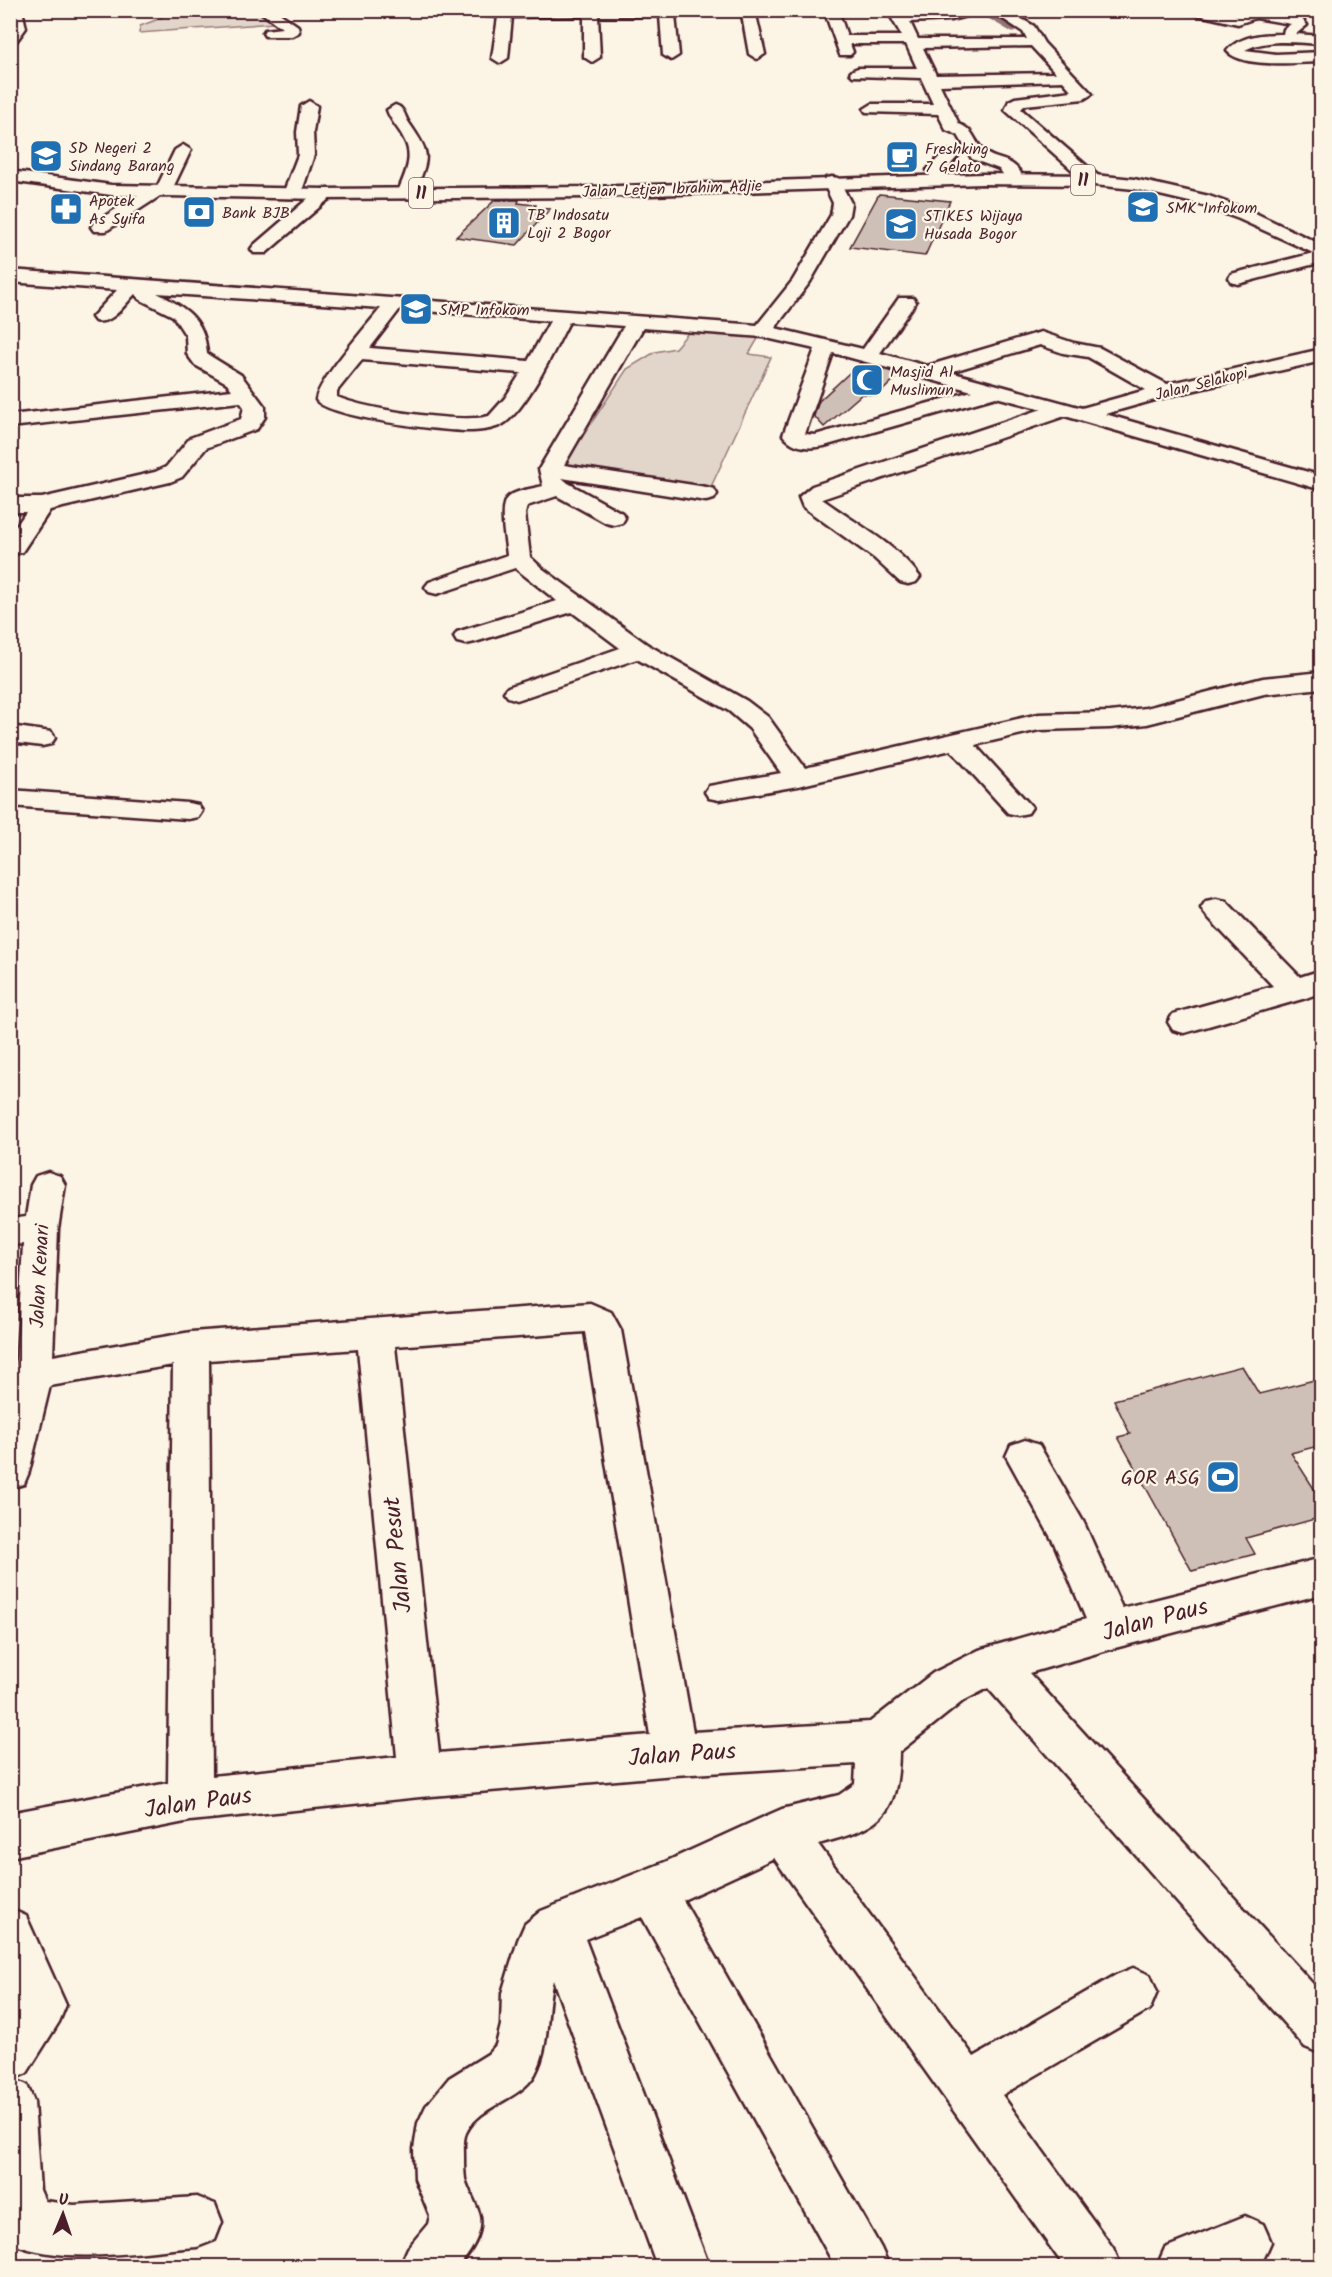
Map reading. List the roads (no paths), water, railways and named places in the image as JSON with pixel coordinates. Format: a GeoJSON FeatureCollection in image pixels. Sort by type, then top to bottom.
{"type":"FeatureCollection","features":[{"type":"Feature","properties":{"kind":"street"},"geometry":{"type":"LineString","coordinates":[[10,40],[19,28],[15,10]]}},
{"type":"Feature","properties":{"kind":"street"},"geometry":{"type":"LineString","coordinates":[[265,10],[294,29],[292,32],[270,33]]}},
{"type":"Feature","properties":{"kind":"street"},"geometry":{"type":"LineString","coordinates":[[500,58],[501,12],[786,10]]}},
{"type":"Feature","properties":{"kind":"street"},"geometry":{"type":"LineString","coordinates":[[831,10],[843,46],[912,42],[1027,43]]}},
{"type":"Feature","properties":{"kind":"street"},"geometry":{"type":"LineString","coordinates":[[1009,10],[1004,15],[1029,29],[1038,45],[1084,94],[1021,101],[1015,104],[1013,110],[1094,180]]}},
{"type":"Feature","properties":{"kind":"street"},"geometry":{"type":"LineString","coordinates":[[1196,10],[1238,20],[1255,13],[1296,21],[1300,25],[1282,34],[1282,38]]}},
{"type":"Feature","properties":{"kind":"street"},"geometry":{"type":"LineString","coordinates":[[591,11],[592,57]]}},
{"type":"Feature","properties":{"kind":"street"},"geometry":{"type":"LineString","coordinates":[[667,11],[671,55]]}},
{"type":"Feature","properties":{"kind":"street"},"geometry":{"type":"LineString","coordinates":[[748,11],[757,54]]}},
{"type":"Feature","properties":{"kind":"street"},"geometry":{"type":"LineString","coordinates":[[897,14],[951,16],[971,11]]}},
{"type":"Feature","properties":{"kind":"street"},"geometry":{"type":"LineString","coordinates":[[897,14],[952,127],[963,132],[977,153],[1008,172],[1046,164]]}},
{"type":"Feature","properties":{"kind":"street"},"geometry":{"type":"LineString","coordinates":[[1322,40],[1282,38],[1252,43],[1239,47],[1235,51],[1238,54],[1255,56],[1322,57]]}},
{"type":"Feature","properties":{"kind":"street"},"geometry":{"type":"LineString","coordinates":[[858,73],[928,77],[1061,78]]}},
{"type":"Feature","properties":{"kind":"street"},"geometry":{"type":"LineString","coordinates":[[292,194],[306,154],[304,132],[309,106]]}},
{"type":"Feature","properties":{"kind":"street"},"geometry":{"type":"LineString","coordinates":[[872,109],[943,109]]}},
{"type":"Feature","properties":{"kind":"street"},"geometry":{"type":"LineString","coordinates":[[395,110],[418,153],[418,161],[406,194]]}},
{"type":"Feature","properties":{"kind":"street"},"geometry":{"type":"LineString","coordinates":[[939,180],[936,170],[950,153],[947,131],[952,127]]}},
{"type":"Feature","properties":{"kind":"street"},"geometry":{"type":"LineString","coordinates":[[100,227],[159,192],[183,150]]}},
{"type":"Feature","properties":{"kind":"street","name":"Jalan Letjen Ibrahim Adjie"},"geometry":{"type":"LineString","coordinates":[[10,176],[111,190],[406,194],[590,192],[939,180],[1008,172],[1134,184],[1203,200],[1245,215],[1322,254]]}},
{"type":"Feature","properties":{"kind":"street"},"geometry":{"type":"LineString","coordinates":[[762,332],[801,282],[840,215],[842,203],[832,182]]}},
{"type":"Feature","properties":{"kind":"street"},"geometry":{"type":"LineString","coordinates":[[260,249],[324,194]]}},
{"type":"Feature","properties":{"kind":"street"},"geometry":{"type":"LineString","coordinates":[[1238,278],[1322,254]]}},
{"type":"Feature","properties":{"kind":"street"},"geometry":{"type":"LineString","coordinates":[[10,276],[563,315],[762,332],[826,345],[928,372],[1322,483]]}},
{"type":"Feature","properties":{"kind":"street"},"geometry":{"type":"LineString","coordinates":[[102,317],[136,286]]}},
{"type":"Feature","properties":{"kind":"street"},"geometry":{"type":"LineString","coordinates":[[10,505],[42,505],[174,472],[198,443],[252,421],[255,407],[234,379],[202,361],[197,354],[196,336],[180,312],[146,295],[136,286]]}},
{"type":"Feature","properties":{"kind":"street"},"geometry":{"type":"LineString","coordinates":[[868,356],[906,302]]}},
{"type":"Feature","properties":{"kind":"street"},"geometry":{"type":"LineString","coordinates":[[394,303],[327,391],[326,400],[340,406],[459,424],[484,423],[499,418],[534,368],[563,315]]}},
{"type":"Feature","properties":{"kind":"street"},"geometry":{"type":"LineString","coordinates":[[637,321],[555,479],[516,502],[513,514],[519,559],[535,574],[639,650],[738,706],[759,723],[798,778]]}},
{"type":"Feature","properties":{"kind":"street"},"geometry":{"type":"LineString","coordinates":[[928,372],[1041,338],[1070,349],[1093,352],[1164,391]]}},
{"type":"Feature","properties":{"kind":"street"},"geometry":{"type":"LineString","coordinates":[[826,345],[794,435],[803,441],[816,441],[994,390]]}},
{"type":"Feature","properties":{"kind":"street"},"geometry":{"type":"LineString","coordinates":[[354,353],[534,368]]}},
{"type":"Feature","properties":{"kind":"street","name":"Jalan Selakopi"},"geometry":{"type":"LineString","coordinates":[[908,577],[882,553],[811,502],[810,497],[820,491],[1073,412],[1322,355]]}},
{"type":"Feature","properties":{"kind":"street"},"geometry":{"type":"LineString","coordinates":[[10,422],[244,395]]}},
{"type":"Feature","properties":{"kind":"street"},"geometry":{"type":"LineString","coordinates":[[555,479],[706,494]]}},
{"type":"Feature","properties":{"kind":"street"},"geometry":{"type":"LineString","coordinates":[[555,479],[614,518]]}},
{"type":"Feature","properties":{"kind":"street"},"geometry":{"type":"LineString","coordinates":[[10,549],[14,548],[42,505]]}},
{"type":"Feature","properties":{"kind":"street"},"geometry":{"type":"LineString","coordinates":[[438,587],[519,559]]}},
{"type":"Feature","properties":{"kind":"street"},"geometry":{"type":"LineString","coordinates":[[466,638],[576,603]]}},
{"type":"Feature","properties":{"kind":"street"},"geometry":{"type":"LineString","coordinates":[[517,692],[639,650]]}},
{"type":"Feature","properties":{"kind":"street"},"geometry":{"type":"LineString","coordinates":[[719,792],[798,778],[1039,722],[1110,720],[1147,716],[1263,686],[1322,680]]}},
{"type":"Feature","properties":{"kind":"street"},"geometry":{"type":"LineString","coordinates":[[10,734],[42,738]]}},
{"type":"Feature","properties":{"kind":"street"},"geometry":{"type":"LineString","coordinates":[[958,742],[1018,807]]}},
{"type":"Feature","properties":{"kind":"street"},"geometry":{"type":"LineString","coordinates":[[10,798],[188,811]]}},
{"type":"Feature","properties":{"kind":"street"},"geometry":{"type":"LineString","coordinates":[[1216,908],[1312,990]]}},
{"type":"Feature","properties":{"kind":"street"},"geometry":{"type":"LineString","coordinates":[[1184,1022],[1259,999],[1312,990]]}},
{"type":"Feature","properties":{"kind":"street","name":"Jalan Kenari"},"geometry":{"type":"LineString","coordinates":[[10,1472],[34,1374],[26,1230],[48,1185]]}},
{"type":"Feature","properties":{"kind":"street"},"geometry":{"type":"LineString","coordinates":[[34,1374],[191,1347],[590,1317],[601,1324],[675,1754]]}},
{"type":"Feature","properties":{"kind":"street","name":"Jalan Pesut"},"geometry":{"type":"LineString","coordinates":[[375,1333],[420,1776]]}},
{"type":"Feature","properties":{"kind":"street"},"geometry":{"type":"LineString","coordinates":[[190,1800],[191,1347]]}},
{"type":"Feature","properties":{"kind":"street"},"geometry":{"type":"LineString","coordinates":[[1025,1456],[1070,1535],[1112,1630]]}},
{"type":"Feature","properties":{"kind":"street","name":"Jalan Paus"},"geometry":{"type":"LineString","coordinates":[[10,1835],[190,1800],[420,1776],[675,1754],[878,1742],[948,1687],[994,1664],[1112,1630],[1322,1576]]}},
{"type":"Feature","properties":{"kind":"street"},"geometry":{"type":"LineString","coordinates":[[994,1664],[1322,2030]]}},
{"type":"Feature","properties":{"kind":"street"},"geometry":{"type":"LineString","coordinates":[[426,2266],[452,2235],[455,2217],[440,2179],[439,2149],[443,2123],[466,2095],[505,2071],[517,2058],[525,2025],[526,1993],[541,1940],[557,1927],[652,1890],[782,1831],[849,1814],[871,1798],[876,1782],[878,1742]]}},
{"type":"Feature","properties":{"kind":"street"},"geometry":{"type":"LineString","coordinates":[[782,1831],[1095,2266]]}},
{"type":"Feature","properties":{"kind":"street"},"geometry":{"type":"LineString","coordinates":[[652,1890],[863,2266]]}},
{"type":"Feature","properties":{"kind":"street"},"geometry":{"type":"LineString","coordinates":[[557,1927],[683,2266]]}},
{"type":"Feature","properties":{"kind":"street"},"geometry":{"type":"LineString","coordinates":[[10,1932],[42,2005],[10,2056]]}},
{"type":"Feature","properties":{"kind":"street"},"geometry":{"type":"LineString","coordinates":[[966,2089],[1132,1992]]}},
{"type":"Feature","properties":{"kind":"street"},"geometry":{"type":"LineString","coordinates":[[10,2102],[15,2190],[29,2225],[74,2230],[197,2222]]}},
{"type":"Feature","properties":{"kind":"street"},"geometry":{"type":"LineString","coordinates":[[1183,2266],[1245,2242]]}},
{"type":"Feature","properties":{"kind":"waterway"},"geometry":{"type":"LineString","coordinates":[[979,10],[1013,30]]}},
{"type":"Feature","properties":{"kind":"place","name":"SD Negeri 2 Sindang Barang"},"geometry":{"type":"Point","coordinates":[46,156]}},
{"type":"Feature","properties":{"kind":"place","name":"Freshking 7 Gelato"},"geometry":{"type":"Point","coordinates":[902,157]}},
{"type":"Feature","properties":{"kind":"place","name":"SMK Infokom"},"geometry":{"type":"Point","coordinates":[1143,207]}},
{"type":"Feature","properties":{"kind":"place","name":"Apotek As Syifa"},"geometry":{"type":"Point","coordinates":[66,209]}},
{"type":"Feature","properties":{"kind":"place","name":"Bank BJB"},"geometry":{"type":"Point","coordinates":[199,212]}},
{"type":"Feature","properties":{"kind":"place","name":"TB Indosatu Loji 2 Bogor"},"geometry":{"type":"Point","coordinates":[504,223]}},
{"type":"Feature","properties":{"kind":"place","name":"STIKES Wijaya Husada Bogor"},"geometry":{"type":"Point","coordinates":[901,224]}},
{"type":"Feature","properties":{"kind":"place","name":"SMP Infokom"},"geometry":{"type":"Point","coordinates":[416,309]}},
{"type":"Feature","properties":{"kind":"place","name":"Masjid Al Muslimun"},"geometry":{"type":"Point","coordinates":[867,380]}},
{"type":"Feature","properties":{"kind":"place","name":"GOR ASG"},"geometry":{"type":"Point","coordinates":[1223,1477]}}]}
